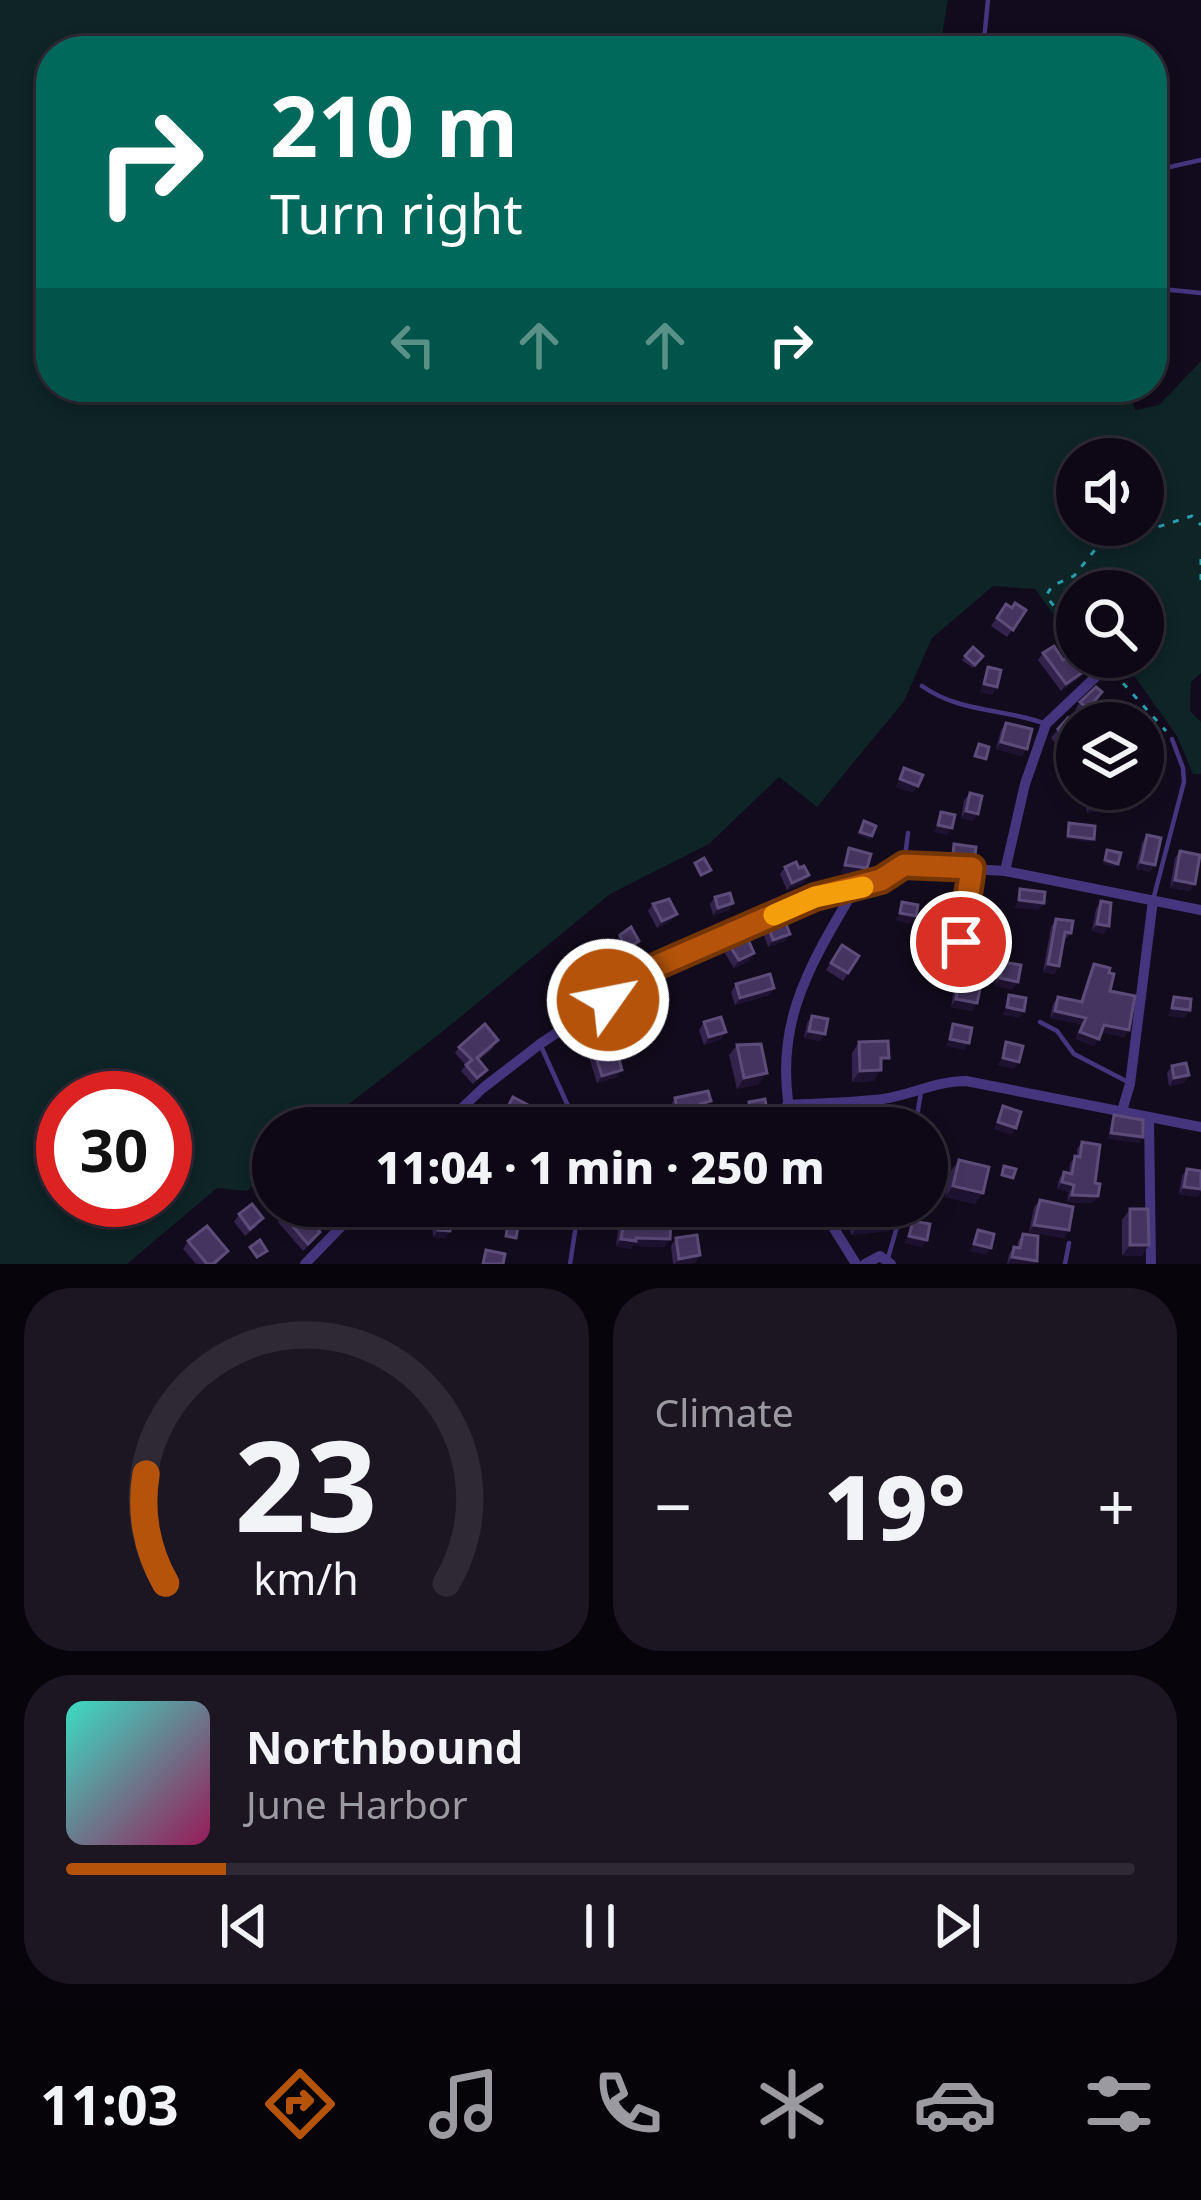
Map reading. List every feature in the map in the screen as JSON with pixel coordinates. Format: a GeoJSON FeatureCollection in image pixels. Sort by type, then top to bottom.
{"type":"FeatureCollection","features":[{"type":"Feature","properties":{"kind":"street"},"geometry":{"type":"LineString","coordinates":[[1005,871],[1025,784],[1046,724],[1094,678]]}},
{"type":"Feature","properties":{"kind":"street"},"geometry":{"type":"LineString","coordinates":[[463,1107],[540,1044],[659,965],[815,897],[881,880],[904,865],[1005,871],[1201,910]]}},
{"type":"Feature","properties":{"kind":"street"},"geometry":{"type":"LineString","coordinates":[[854,890],[794,1004],[784,1055],[787,1105],[879,1100],[966,1081],[1201,1127]]}},
{"type":"Feature","properties":{"kind":"street"},"geometry":{"type":"LineString","coordinates":[[1121,1114],[1130,1084],[1153,900]]}},
{"type":"Feature","properties":{"kind":"street"},"geometry":{"type":"LineString","coordinates":[[1150,1119],[1151,1264]]}},
{"type":"Feature","properties":{"kind":"street"},"geometry":{"type":"LineString","coordinates":[[305,1264],[341,1227]]}},
{"type":"Feature","properties":{"kind":"street"},"geometry":{"type":"LineString","coordinates":[[835,1227],[861,1264],[880,1256],[890,1261]]}},
{"type":"Feature","properties":{"kind":"lane"},"geometry":{"type":"LineString","coordinates":[[984,36],[988,0]]}},
{"type":"Feature","properties":{"kind":"lane"},"geometry":{"type":"LineString","coordinates":[[1167,168],[1201,160]]}},
{"type":"Feature","properties":{"kind":"lane"},"geometry":{"type":"LineString","coordinates":[[1167,290],[1201,293]]}},
{"type":"Feature","properties":{"kind":"lane"},"geometry":{"type":"LineString","coordinates":[[922,686],[941,700],[1046,724]]}},
{"type":"Feature","properties":{"kind":"lane"},"geometry":{"type":"LineString","coordinates":[[1153,900],[1184,782],[1184,768],[1172,739]]}},
{"type":"Feature","properties":{"kind":"lane"},"geometry":{"type":"LineString","coordinates":[[904,865],[908,832]]}},
{"type":"Feature","properties":{"kind":"lane"},"geometry":{"type":"LineString","coordinates":[[961,942],[972,868]]}},
{"type":"Feature","properties":{"kind":"lane"},"geometry":{"type":"LineString","coordinates":[[641,977],[652,1002]]}},
{"type":"Feature","properties":{"kind":"lane"},"geometry":{"type":"LineString","coordinates":[[1040,1022],[1057,1031],[1074,1054],[1130,1084]]}},
{"type":"Feature","properties":{"kind":"lane"},"geometry":{"type":"LineString","coordinates":[[540,1044],[568,1107]]}},
{"type":"Feature","properties":{"kind":"lane"},"geometry":{"type":"LineString","coordinates":[[918,1107],[921,1092]]}},
{"type":"Feature","properties":{"kind":"lane"},"geometry":{"type":"LineString","coordinates":[[570,1264],[576,1227]]}},
{"type":"Feature","properties":{"kind":"lane"},"geometry":{"type":"LineString","coordinates":[[890,1261],[898,1227]]}},
{"type":"Feature","properties":{"kind":"lane"},"geometry":{"type":"LineString","coordinates":[[1065,1264],[1069,1243]]}},
{"type":"Feature","properties":{"kind":"path"},"geometry":{"type":"LineString","coordinates":[[1079,570],[1098,545],[1192,516],[1201,525]]}},
{"type":"Feature","properties":{"kind":"path"},"geometry":{"type":"LineString","coordinates":[[1201,559],[1201,586]]}},
{"type":"Feature","properties":{"kind":"path"},"geometry":{"type":"LineString","coordinates":[[1056,584],[1046,596],[1056,608]]}},
{"type":"Feature","properties":{"kind":"path"},"geometry":{"type":"LineString","coordinates":[[1121,678],[1172,739]]}},
{"type":"Feature","properties":{"kind":"green space"},"geometry":{"type":"Polygon","coordinates":[[[0,0],[948,0],[942,36],[36,36],[36,402],[1133,402],[1135,410],[1167,402],[1201,361],[1201,673],[1191,682],[1190,711],[1201,722],[1201,774],[1193,774],[1164,718],[1164,702],[1153,702],[1136,678],[1164,678],[1164,570],[1056,570],[1056,618],[1035,589],[993,586],[932,638],[904,701],[817,807],[779,777],[709,844],[610,894],[345,1107],[252,1107],[252,1187],[247,1191],[217,1188],[192,1209],[192,1071],[36,1071],[36,1227],[171,1227],[127,1264],[0,1264],[0,0]]]}},
{"type":"Feature","properties":{"kind":"building"},"geometry":{"type":"Polygon","coordinates":[[[1015,603],[1026,610],[1013,630],[997,618],[1006,604],[1012,608],[1015,603]]]}},
{"type":"Feature","properties":{"kind":"building"},"geometry":{"type":"Polygon","coordinates":[[[1054,646],[1056,671],[1043,653],[1054,646]]]}},
{"type":"Feature","properties":{"kind":"building"},"geometry":{"type":"Polygon","coordinates":[[[973,647],[983,656],[975,665],[965,656],[973,647]]]}},
{"type":"Feature","properties":{"kind":"building"},"geometry":{"type":"Polygon","coordinates":[[[988,667],[1001,670],[997,687],[984,684],[988,667]]]}},
{"type":"Feature","properties":{"kind":"building"},"geometry":{"type":"Polygon","coordinates":[[[1096,687],[1102,692],[1094,702],[1080,702],[1096,687]]]}},
{"type":"Feature","properties":{"kind":"building"},"geometry":{"type":"Polygon","coordinates":[[[1006,723],[1032,729],[1027,749],[1001,742],[1006,723]]]}},
{"type":"Feature","properties":{"kind":"building"},"geometry":{"type":"Polygon","coordinates":[[[979,744],[989,747],[986,759],[975,756],[979,744]]]}},
{"type":"Feature","properties":{"kind":"building"},"geometry":{"type":"Polygon","coordinates":[[[904,768],[923,775],[918,786],[900,779],[904,768]]]}},
{"type":"Feature","properties":{"kind":"building"},"geometry":{"type":"Polygon","coordinates":[[[970,793],[982,796],[978,814],[966,811],[970,793]]]}},
{"type":"Feature","properties":{"kind":"building"},"geometry":{"type":"Polygon","coordinates":[[[941,812],[955,815],[952,828],[938,825],[941,812]]]}},
{"type":"Feature","properties":{"kind":"building"},"geometry":{"type":"Polygon","coordinates":[[[864,821],[876,826],[872,836],[860,832],[864,821]]]}},
{"type":"Feature","properties":{"kind":"building"},"geometry":{"type":"Polygon","coordinates":[[[1069,823],[1095,826],[1094,839],[1068,836],[1069,823]]]}},
{"type":"Feature","properties":{"kind":"building"},"geometry":{"type":"Polygon","coordinates":[[[1147,835],[1161,838],[1155,865],[1141,862],[1147,835]]]}},
{"type":"Feature","properties":{"kind":"building"},"geometry":{"type":"Polygon","coordinates":[[[954,844],[976,847],[975,856],[953,854],[954,844]]]}},
{"type":"Feature","properties":{"kind":"building"},"geometry":{"type":"Polygon","coordinates":[[[849,848],[871,854],[867,868],[845,865],[849,848]]]}},
{"type":"Feature","properties":{"kind":"building"},"geometry":{"type":"Polygon","coordinates":[[[1107,850],[1121,853],[1118,864],[1105,860],[1107,850]]]}},
{"type":"Feature","properties":{"kind":"building"},"geometry":{"type":"Polygon","coordinates":[[[1180,851],[1200,855],[1195,884],[1175,880],[1180,851]]]}},
{"type":"Feature","properties":{"kind":"building"},"geometry":{"type":"Polygon","coordinates":[[[704,858],[711,870],[701,875],[695,863],[704,858]]]}},
{"type":"Feature","properties":{"kind":"building"},"geometry":{"type":"Polygon","coordinates":[[[796,862],[809,875],[792,883],[785,867],[796,862]]]}},
{"type":"Feature","properties":{"kind":"building"},"geometry":{"type":"Polygon","coordinates":[[[1020,889],[1045,892],[1044,903],[1019,900],[1020,889]]]}},
{"type":"Feature","properties":{"kind":"building"},"geometry":{"type":"Polygon","coordinates":[[[730,893],[733,903],[718,908],[715,897],[730,893]]]}},
{"type":"Feature","properties":{"kind":"building"},"geometry":{"type":"Polygon","coordinates":[[[669,899],[677,914],[662,921],[653,904],[669,899]]]}},
{"type":"Feature","properties":{"kind":"building"},"geometry":{"type":"Polygon","coordinates":[[[1101,901],[1111,903],[1109,926],[1097,924],[1101,901]]]}},
{"type":"Feature","properties":{"kind":"building"},"geometry":{"type":"Polygon","coordinates":[[[902,902],[918,905],[916,916],[900,913],[902,902]]]}},
{"type":"Feature","properties":{"kind":"building"},"geometry":{"type":"Polygon","coordinates":[[[1056,919],[1073,921],[1071,933],[1065,932],[1059,966],[1048,964],[1056,919]]]}},
{"type":"Feature","properties":{"kind":"building"},"geometry":{"type":"Polygon","coordinates":[[[786,924],[790,934],[773,940],[769,928],[786,924]]]}},
{"type":"Feature","properties":{"kind":"building"},"geometry":{"type":"Polygon","coordinates":[[[631,927],[639,941],[626,950],[620,935],[631,927]]]}},
{"type":"Feature","properties":{"kind":"building"},"geometry":{"type":"Polygon","coordinates":[[[747,937],[754,953],[739,960],[729,945],[747,937]]]}},
{"type":"Feature","properties":{"kind":"building"},"geometry":{"type":"Polygon","coordinates":[[[842,945],[859,956],[848,973],[831,963],[842,945]]]}},
{"type":"Feature","properties":{"kind":"building"},"geometry":{"type":"Polygon","coordinates":[[[918,948],[929,950],[927,965],[916,964],[918,948]]]}},
{"type":"Feature","properties":{"kind":"building"},"geometry":{"type":"Polygon","coordinates":[[[1003,962],[1021,965],[1018,982],[1000,978],[1003,962]]]}},
{"type":"Feature","properties":{"kind":"building"},"geometry":{"type":"Polygon","coordinates":[[[1094,964],[1114,974],[1110,991],[1135,996],[1129,1030],[1104,1025],[1099,1039],[1080,1032],[1086,1018],[1055,1011],[1058,997],[1082,1002],[1094,964]]]}},
{"type":"Feature","properties":{"kind":"building"},"geometry":{"type":"Polygon","coordinates":[[[770,974],[774,988],[740,998],[736,984],[770,974]]]}},
{"type":"Feature","properties":{"kind":"building"},"geometry":{"type":"Polygon","coordinates":[[[959,981],[981,985],[977,1003],[956,999],[959,981]]]}},
{"type":"Feature","properties":{"kind":"building"},"geometry":{"type":"Polygon","coordinates":[[[1009,995],[1026,998],[1024,1011],[1007,1007],[1009,995]]]}},
{"type":"Feature","properties":{"kind":"building"},"geometry":{"type":"Polygon","coordinates":[[[1174,997],[1191,999],[1190,1010],[1172,1008],[1174,997]]]}},
{"type":"Feature","properties":{"kind":"building"},"geometry":{"type":"Polygon","coordinates":[[[631,1008],[641,1030],[624,1038],[614,1016],[631,1008]]]}},
{"type":"Feature","properties":{"kind":"building"},"geometry":{"type":"Polygon","coordinates":[[[812,1016],[828,1019],[825,1034],[809,1031],[812,1016]]]}},
{"type":"Feature","properties":{"kind":"building"},"geometry":{"type":"Polygon","coordinates":[[[721,1017],[726,1032],[709,1037],[704,1022],[721,1017]]]}},
{"type":"Feature","properties":{"kind":"building"},"geometry":{"type":"Polygon","coordinates":[[[485,1024],[498,1040],[477,1058],[487,1070],[477,1078],[466,1065],[472,1060],[459,1047],[485,1024]]]}},
{"type":"Feature","properties":{"kind":"building"},"geometry":{"type":"Polygon","coordinates":[[[953,1024],[972,1028],[969,1043],[950,1039],[953,1024]]]}},
{"type":"Feature","properties":{"kind":"building"},"geometry":{"type":"Polygon","coordinates":[[[602,1041],[615,1044],[622,1070],[602,1076],[594,1050],[602,1041]]]}},
{"type":"Feature","properties":{"kind":"building"},"geometry":{"type":"Polygon","coordinates":[[[888,1041],[889,1058],[881,1058],[881,1070],[860,1071],[859,1042],[888,1041]]]}},
{"type":"Feature","properties":{"kind":"building"},"geometry":{"type":"Polygon","coordinates":[[[1006,1042],[1023,1046],[1019,1062],[1003,1058],[1006,1042]]]}},
{"type":"Feature","properties":{"kind":"building"},"geometry":{"type":"Polygon","coordinates":[[[761,1044],[767,1073],[744,1078],[737,1045],[761,1044]]]}},
{"type":"Feature","properties":{"kind":"building"},"geometry":{"type":"Polygon","coordinates":[[[1186,1063],[1189,1075],[1174,1078],[1172,1066],[1186,1063]]]}},
{"type":"Feature","properties":{"kind":"building"},"geometry":{"type":"Polygon","coordinates":[[[708,1091],[711,1101],[701,1107],[677,1107],[675,1098],[708,1091]]]}},
{"type":"Feature","properties":{"kind":"building"},"geometry":{"type":"Polygon","coordinates":[[[513,1097],[532,1107],[508,1107],[513,1097]]]}},
{"type":"Feature","properties":{"kind":"building"},"geometry":{"type":"Polygon","coordinates":[[[765,1099],[766,1107],[750,1107],[749,1102],[765,1099]]]}},
{"type":"Feature","properties":{"kind":"building"},"geometry":{"type":"Polygon","coordinates":[[[1003,1106],[1021,1112],[1016,1128],[998,1122],[1003,1106]]]}},
{"type":"Feature","properties":{"kind":"building"},"geometry":{"type":"Polygon","coordinates":[[[1114,1115],[1143,1120],[1143,1137],[1111,1133],[1114,1115]]]}},
{"type":"Feature","properties":{"kind":"building"},"geometry":{"type":"Polygon","coordinates":[[[1082,1142],[1100,1145],[1098,1196],[1072,1195],[1074,1185],[1062,1182],[1064,1172],[1072,1174],[1082,1142]]]}},
{"type":"Feature","properties":{"kind":"building"},"geometry":{"type":"Polygon","coordinates":[[[959,1160],[989,1167],[983,1193],[953,1186],[959,1160]]]}},
{"type":"Feature","properties":{"kind":"building"},"geometry":{"type":"Polygon","coordinates":[[[1004,1166],[1016,1169],[1013,1178],[1002,1175],[1004,1166]]]}},
{"type":"Feature","properties":{"kind":"building"},"geometry":{"type":"Polygon","coordinates":[[[1187,1169],[1201,1171],[1201,1189],[1184,1187],[1187,1169]]]}},
{"type":"Feature","properties":{"kind":"building"},"geometry":{"type":"Polygon","coordinates":[[[1040,1200],[1073,1207],[1069,1230],[1034,1225],[1040,1200]]]}},
{"type":"Feature","properties":{"kind":"building"},"geometry":{"type":"Polygon","coordinates":[[[252,1204],[252,1227],[250,1229],[239,1214],[252,1204]]]}},
{"type":"Feature","properties":{"kind":"building"},"geometry":{"type":"Polygon","coordinates":[[[1130,1209],[1148,1209],[1149,1245],[1130,1245],[1130,1209]]]}},
{"type":"Feature","properties":{"kind":"building"},"geometry":{"type":"Polygon","coordinates":[[[207,1226],[228,1251],[213,1264],[207,1264],[188,1241],[207,1226]]]}},
{"type":"Feature","properties":{"kind":"building"},"geometry":{"type":"Polygon","coordinates":[[[293,1227],[317,1227],[320,1232],[308,1244],[293,1227]]]}},
{"type":"Feature","properties":{"kind":"building"},"geometry":{"type":"Polygon","coordinates":[[[508,1227],[518,1227],[516,1238],[506,1236],[508,1227]]]}},
{"type":"Feature","properties":{"kind":"building"},"geometry":{"type":"Polygon","coordinates":[[[623,1227],[671,1227],[670,1239],[621,1239],[623,1227]]]}},
{"type":"Feature","properties":{"kind":"building"},"geometry":{"type":"Polygon","coordinates":[[[911,1227],[929,1227],[927,1240],[909,1236],[911,1227]]]}},
{"type":"Feature","properties":{"kind":"building"},"geometry":{"type":"Polygon","coordinates":[[[978,1230],[994,1234],[991,1248],[974,1244],[978,1230]]]}},
{"type":"Feature","properties":{"kind":"building"},"geometry":{"type":"Polygon","coordinates":[[[1023,1234],[1038,1236],[1037,1261],[1012,1257],[1023,1234]]]}},
{"type":"Feature","properties":{"kind":"building"},"geometry":{"type":"Polygon","coordinates":[[[697,1235],[700,1255],[679,1259],[676,1238],[697,1235]]]}},
{"type":"Feature","properties":{"kind":"building"},"geometry":{"type":"Polygon","coordinates":[[[260,1240],[267,1251],[257,1257],[250,1247],[260,1240]]]}},
{"type":"Feature","properties":{"kind":"building"},"geometry":{"type":"Polygon","coordinates":[[[486,1250],[505,1254],[503,1264],[483,1264],[486,1250]]]}},
{"type":"Feature","properties":{"kind":"slow traffic"},"geometry":{"type":"LineString","coordinates":[[774,915],[815,897],[863,887]]}},
{"type":"Feature","properties":{"kind":"route"},"geometry":{"type":"LineString","coordinates":[[608,1000],[659,965],[815,897],[881,880],[904,865],[972,868],[961,942]]}}]}
